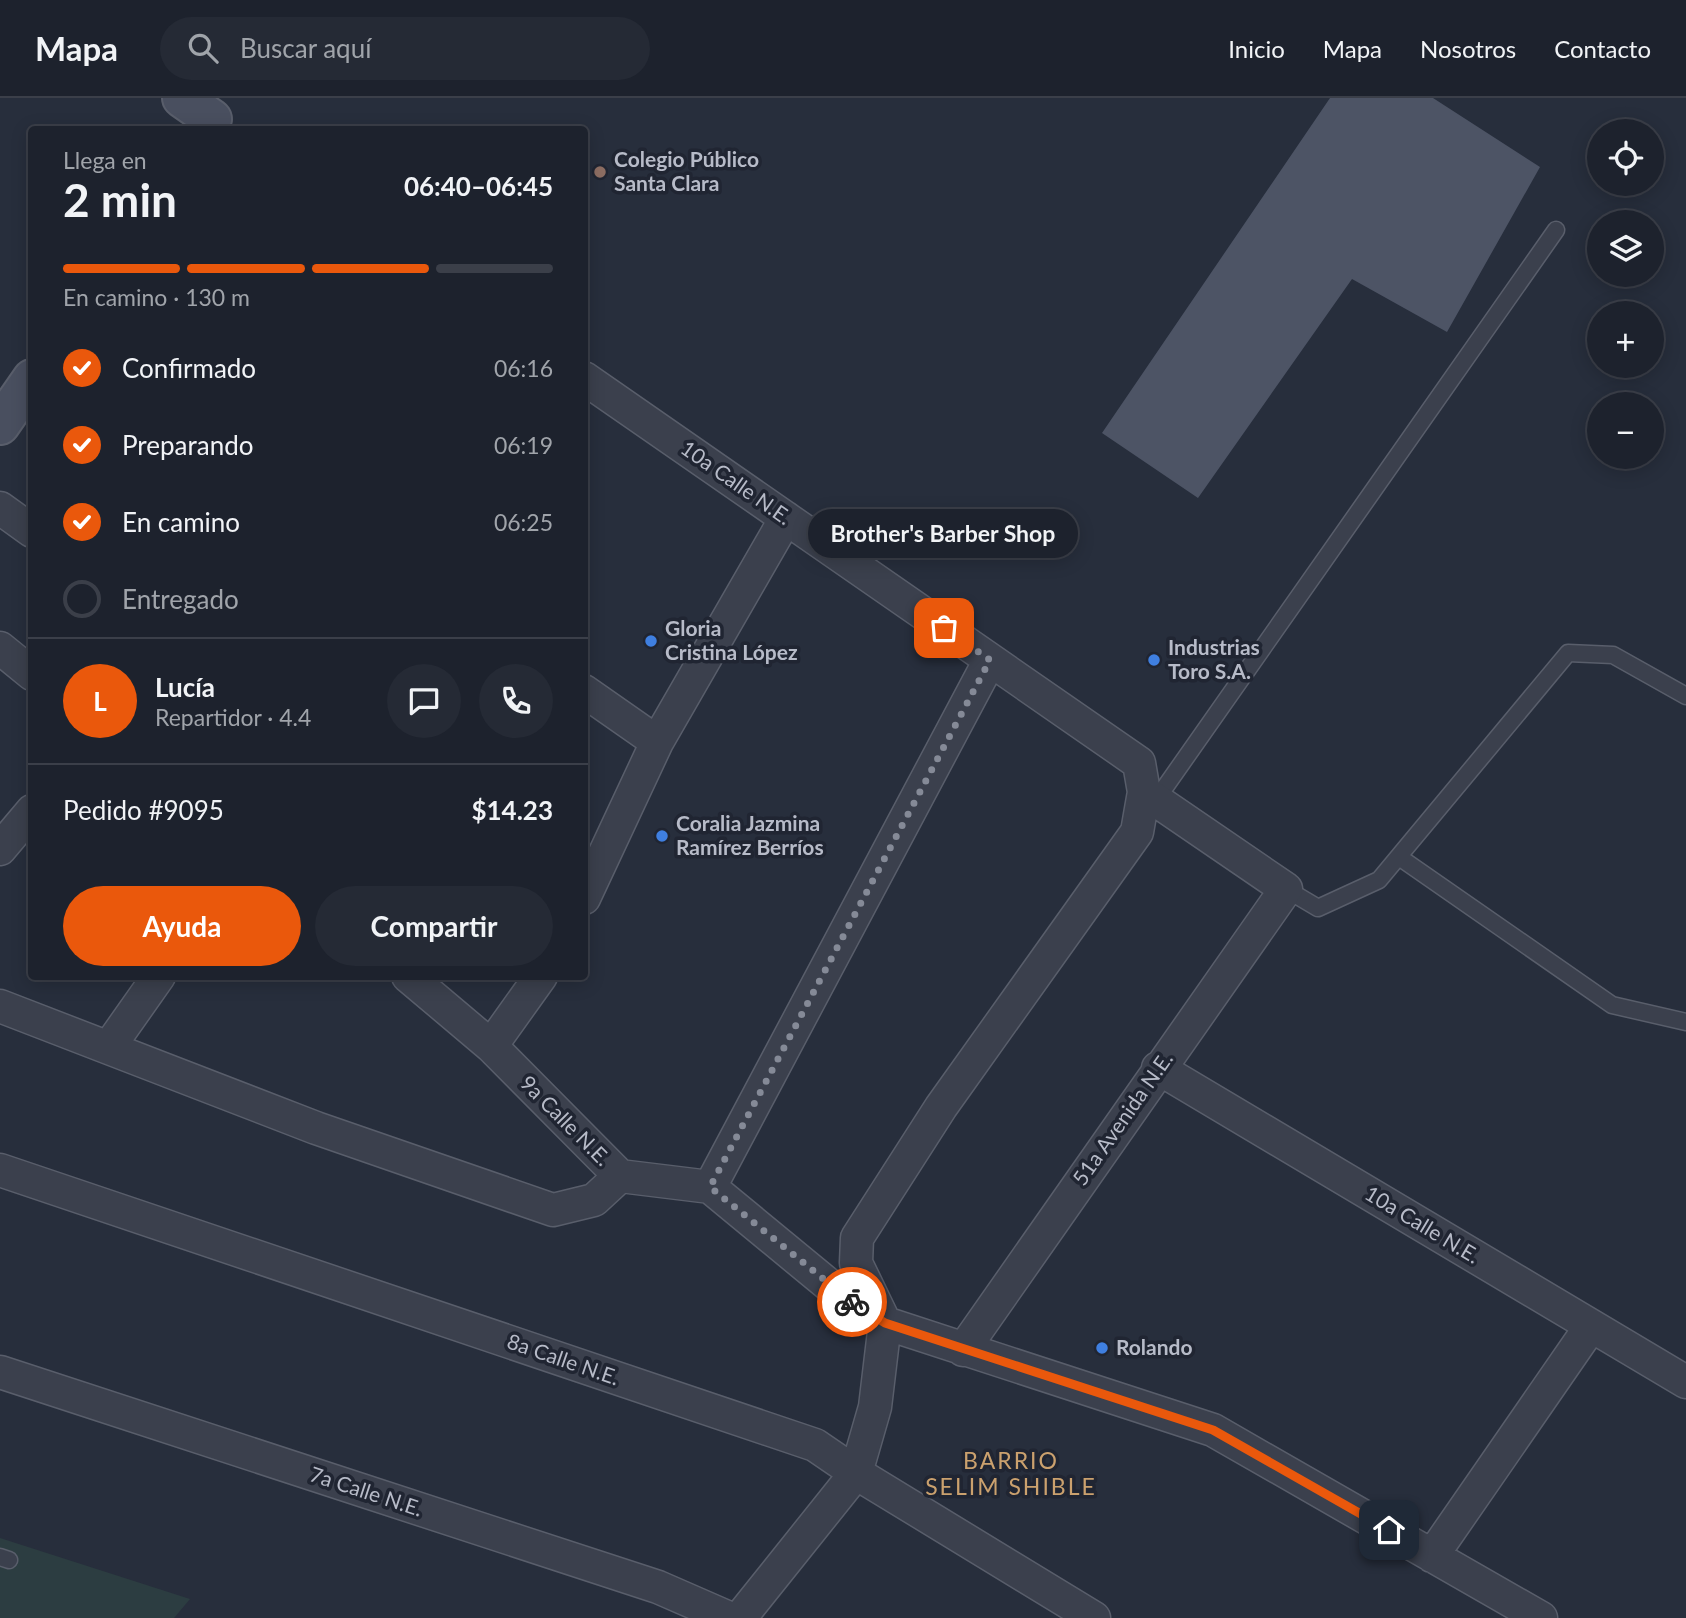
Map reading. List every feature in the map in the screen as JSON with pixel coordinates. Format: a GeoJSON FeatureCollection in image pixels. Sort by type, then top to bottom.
{"type":"FeatureCollection","features":[{"type":"Feature","properties":{"kind":"street"},"geometry":{"type":"LineString","coordinates":[[0,425],[28,385]]}},
{"type":"Feature","properties":{"kind":"street","name":"10a Calle N.E."},"geometry":{"type":"LineString","coordinates":[[588,385],[786,518],[1139,763],[1150,796]]}},
{"type":"Feature","properties":{"kind":"street"},"geometry":{"type":"LineString","coordinates":[[0,508],[28,528]]}},
{"type":"Feature","properties":{"kind":"street"},"geometry":{"type":"LineString","coordinates":[[588,889],[657,742],[786,518]]}},
{"type":"Feature","properties":{"kind":"street"},"geometry":{"type":"LineString","coordinates":[[0,648],[28,671]]}},
{"type":"Feature","properties":{"kind":"street"},"geometry":{"type":"LineString","coordinates":[[990,660],[710,1187],[841,1294],[885,1323],[1213,1430],[1541,1618]]}},
{"type":"Feature","properties":{"kind":"street"},"geometry":{"type":"LineString","coordinates":[[588,694],[657,742]]}},
{"type":"Feature","properties":{"kind":"street"},"geometry":{"type":"LineString","coordinates":[[740,1618],[856,1474],[874,1407],[885,1323],[856,1263],[857,1238],[941,1107],[1137,832],[1150,796],[1286,889]]}},
{"type":"Feature","properties":{"kind":"street"},"geometry":{"type":"LineString","coordinates":[[0,849],[28,816]]}},
{"type":"Feature","properties":{"kind":"street","name":"51a Avenida N.E."},"geometry":{"type":"LineString","coordinates":[[962,1350],[1286,889]]}},
{"type":"Feature","properties":{"kind":"street"},"geometry":{"type":"LineString","coordinates":[[109,1047],[156,980]]}},
{"type":"Feature","properties":{"kind":"street"},"geometry":{"type":"LineString","coordinates":[[413,980],[491,1046],[538,980]]}},
{"type":"Feature","properties":{"kind":"street"},"geometry":{"type":"LineString","coordinates":[[0,1006],[316,1128],[554,1210],[594,1200],[620,1176]]}},
{"type":"Feature","properties":{"kind":"street","name":"9a Calle N.E."},"geometry":{"type":"LineString","coordinates":[[491,1046],[620,1176],[710,1187]]}},
{"type":"Feature","properties":{"kind":"street","name":"10a Calle N.E."},"geometry":{"type":"LineString","coordinates":[[1158,1068],[1686,1382]]}},
{"type":"Feature","properties":{"kind":"street","name":"8a Calle N.E."},"geometry":{"type":"LineString","coordinates":[[0,1170],[815,1445],[856,1474],[1094,1618]]}},
{"type":"Feature","properties":{"kind":"street"},"geometry":{"type":"LineString","coordinates":[[1433,1556],[1591,1326]]}},
{"type":"Feature","properties":{"kind":"street","name":"7a Calle N.E."},"geometry":{"type":"LineString","coordinates":[[0,1372],[658,1587],[729,1618]]}},
{"type":"Feature","properties":{"kind":"lane"},"geometry":{"type":"LineString","coordinates":[[1150,796],[1556,230]]}},
{"type":"Feature","properties":{"kind":"lane"},"geometry":{"type":"LineString","coordinates":[[1286,889],[1318,908],[1379,880],[1567,653],[1613,654],[1686,696]]}},
{"type":"Feature","properties":{"kind":"lane"},"geometry":{"type":"LineString","coordinates":[[1399,857],[1612,1005],[1686,1022]]}},
{"type":"Feature","properties":{"kind":"shaded area"},"geometry":{"type":"Polygon","coordinates":[[[0,1538],[190,1599],[174,1618],[0,1618],[0,1538]]]}},
{"type":"Feature","properties":{"kind":"building"},"geometry":{"type":"Polygon","coordinates":[[[1330,98],[1433,98],[1540,167],[1447,332],[1352,279],[1198,498],[1102,433],[1330,98]]]}},
{"type":"Feature","properties":{"kind":"way so far"},"geometry":{"type":"LineString","coordinates":[[852,1302],[710,1187],[990,660],[944,628]]}},
{"type":"Feature","properties":{"kind":"place","name":"Colegio Público Santa Clara"},"geometry":{"type":"Point","coordinates":[600,172]}},
{"type":"Feature","properties":{"kind":"place","name":"Brother's Barber Shop"},"geometry":{"type":"Point","coordinates":[944,628]}},
{"type":"Feature","properties":{"kind":"place","name":"Gloria Cristina López"},"geometry":{"type":"Point","coordinates":[651,641]}},
{"type":"Feature","properties":{"kind":"place","name":"Industrias Toro S.A."},"geometry":{"type":"Point","coordinates":[1154,660]}},
{"type":"Feature","properties":{"kind":"place","name":"Coralia Jazmina Ramírez Berríos"},"geometry":{"type":"Point","coordinates":[662,836]}},
{"type":"Feature","properties":{"kind":"place","name":"Rolando"},"geometry":{"type":"Point","coordinates":[1102,1348]}},
{"type":"Feature","properties":{"kind":"district","name":"BARRIO SELIM SHIBLE"},"geometry":{"type":"Point","coordinates":[1011,1474]}},
{"type":"Feature","properties":{"kind":"route"},"geometry":{"type":"LineString","coordinates":[[852,1302],[885,1323],[1213,1430],[1389,1530]]}}]}
